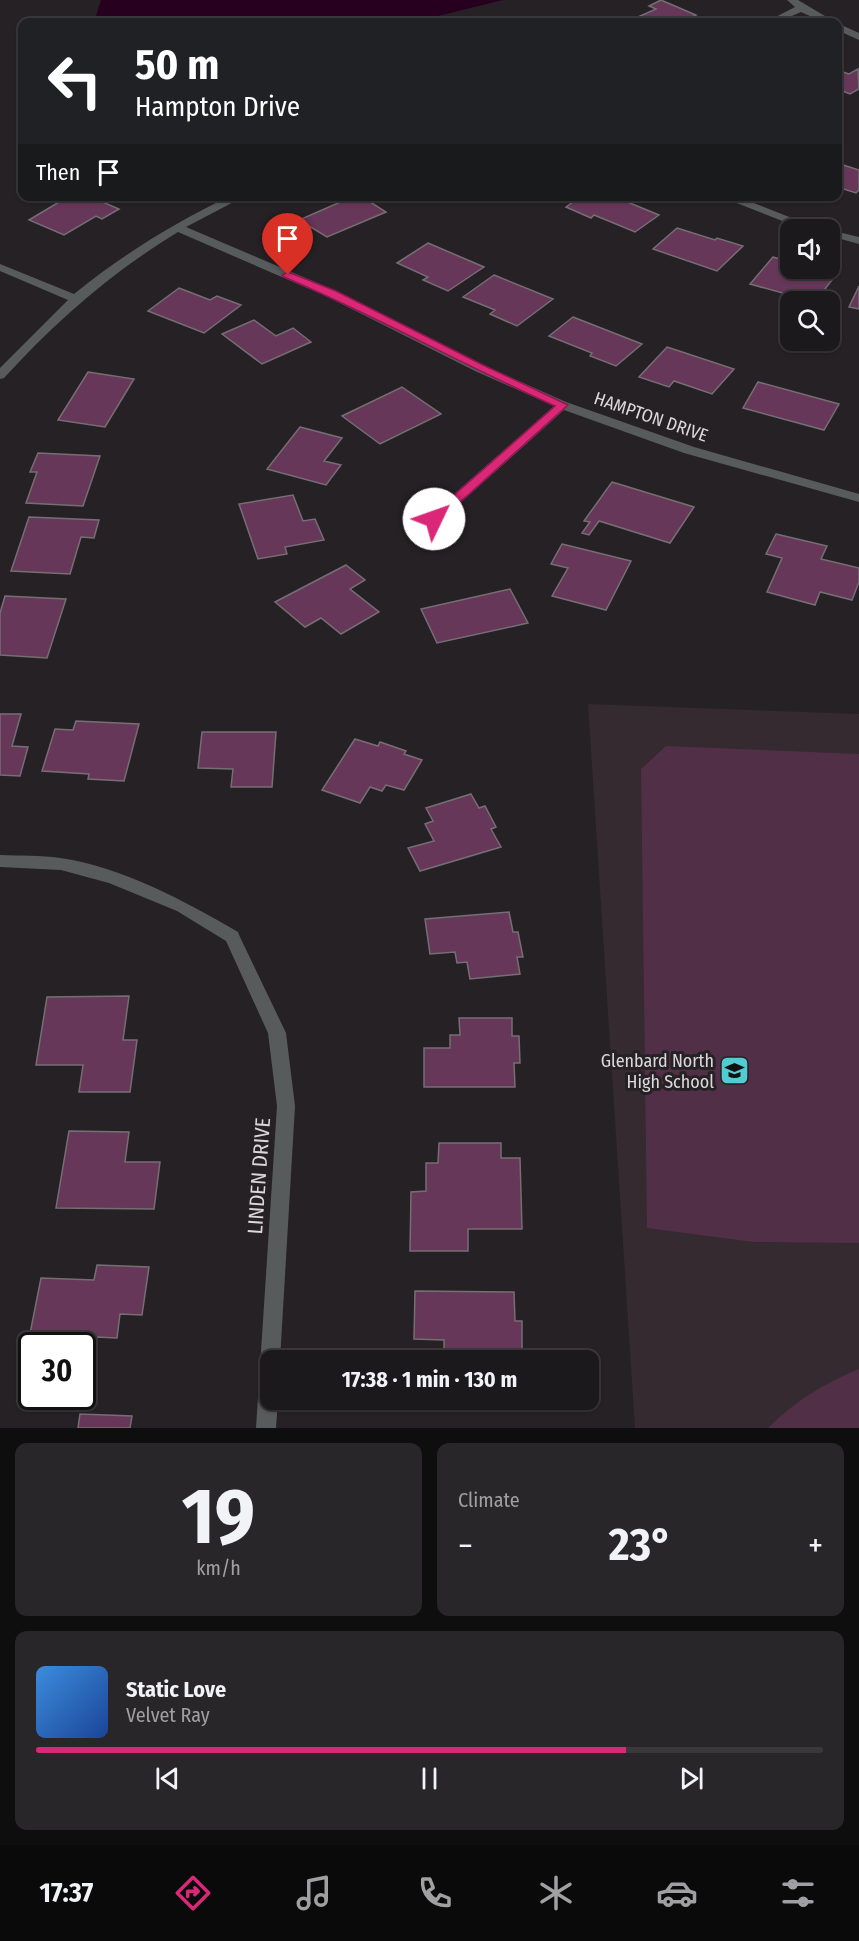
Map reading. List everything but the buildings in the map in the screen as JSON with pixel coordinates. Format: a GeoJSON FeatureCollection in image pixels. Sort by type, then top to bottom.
{"type":"FeatureCollection","features":[{"type":"Feature","properties":{"kind":"street"},"geometry":{"type":"LineString","coordinates":[[792,0],[801,8],[822,18]]}},
{"type":"Feature","properties":{"kind":"street"},"geometry":{"type":"LineString","coordinates":[[780,18],[801,8]]}},
{"type":"Feature","properties":{"kind":"street"},"geometry":{"type":"LineString","coordinates":[[842,28],[859,37]]}},
{"type":"Feature","properties":{"kind":"street"},"geometry":{"type":"LineString","coordinates":[[0,375],[25,345],[75,299],[111,271],[178,228],[230,201]]}},
{"type":"Feature","properties":{"kind":"street"},"geometry":{"type":"LineString","coordinates":[[738,201],[788,219]]}},
{"type":"Feature","properties":{"kind":"street","name":"HAMPTON DRIVE"},"geometry":{"type":"LineString","coordinates":[[178,228],[332,294],[479,368],[562,405],[689,450],[859,498]]}},
{"type":"Feature","properties":{"kind":"street"},"geometry":{"type":"LineString","coordinates":[[840,236],[859,241]]}},
{"type":"Feature","properties":{"kind":"street"},"geometry":{"type":"LineString","coordinates":[[0,267],[75,299]]}},
{"type":"Feature","properties":{"kind":"street"},"geometry":{"type":"LineString","coordinates":[[434,519],[562,405]]}},
{"type":"Feature","properties":{"kind":"street","name":"LINDEN DRIVE"},"geometry":{"type":"LineString","coordinates":[[0,861],[61,864],[113,878],[183,907],[232,936],[277,1033],[286,1106],[266,1428]]}},
{"type":"Feature","properties":{"kind":"shaded area"},"geometry":{"type":"Polygon","coordinates":[[[101,0],[503,0],[430,18],[95,18],[101,0]]]}},
{"type":"Feature","properties":{"kind":"shaded area","name":"Glenbard North High School"},"geometry":{"type":"Polygon","coordinates":[[[588,704],[859,714],[859,1428],[635,1428],[588,704]]]}},
{"type":"Feature","properties":{"kind":"shaded area"},"geometry":{"type":"Polygon","coordinates":[[[666,746],[859,754],[859,1243],[753,1242],[647,1228],[641,769],[666,746]]]}},
{"type":"Feature","properties":{"kind":"shaded area"},"geometry":{"type":"Polygon","coordinates":[[[859,1369],[859,1428],[768,1428],[810,1394],[859,1369]]]}},
{"type":"Feature","properties":{"kind":"place","name":"Glenbard North High School"},"geometry":{"type":"Point","coordinates":[735,1071]}},
{"type":"Feature","properties":{"kind":"route"},"geometry":{"type":"LineString","coordinates":[[288,275],[332,294],[479,368],[562,405],[434,519]]}}]}
